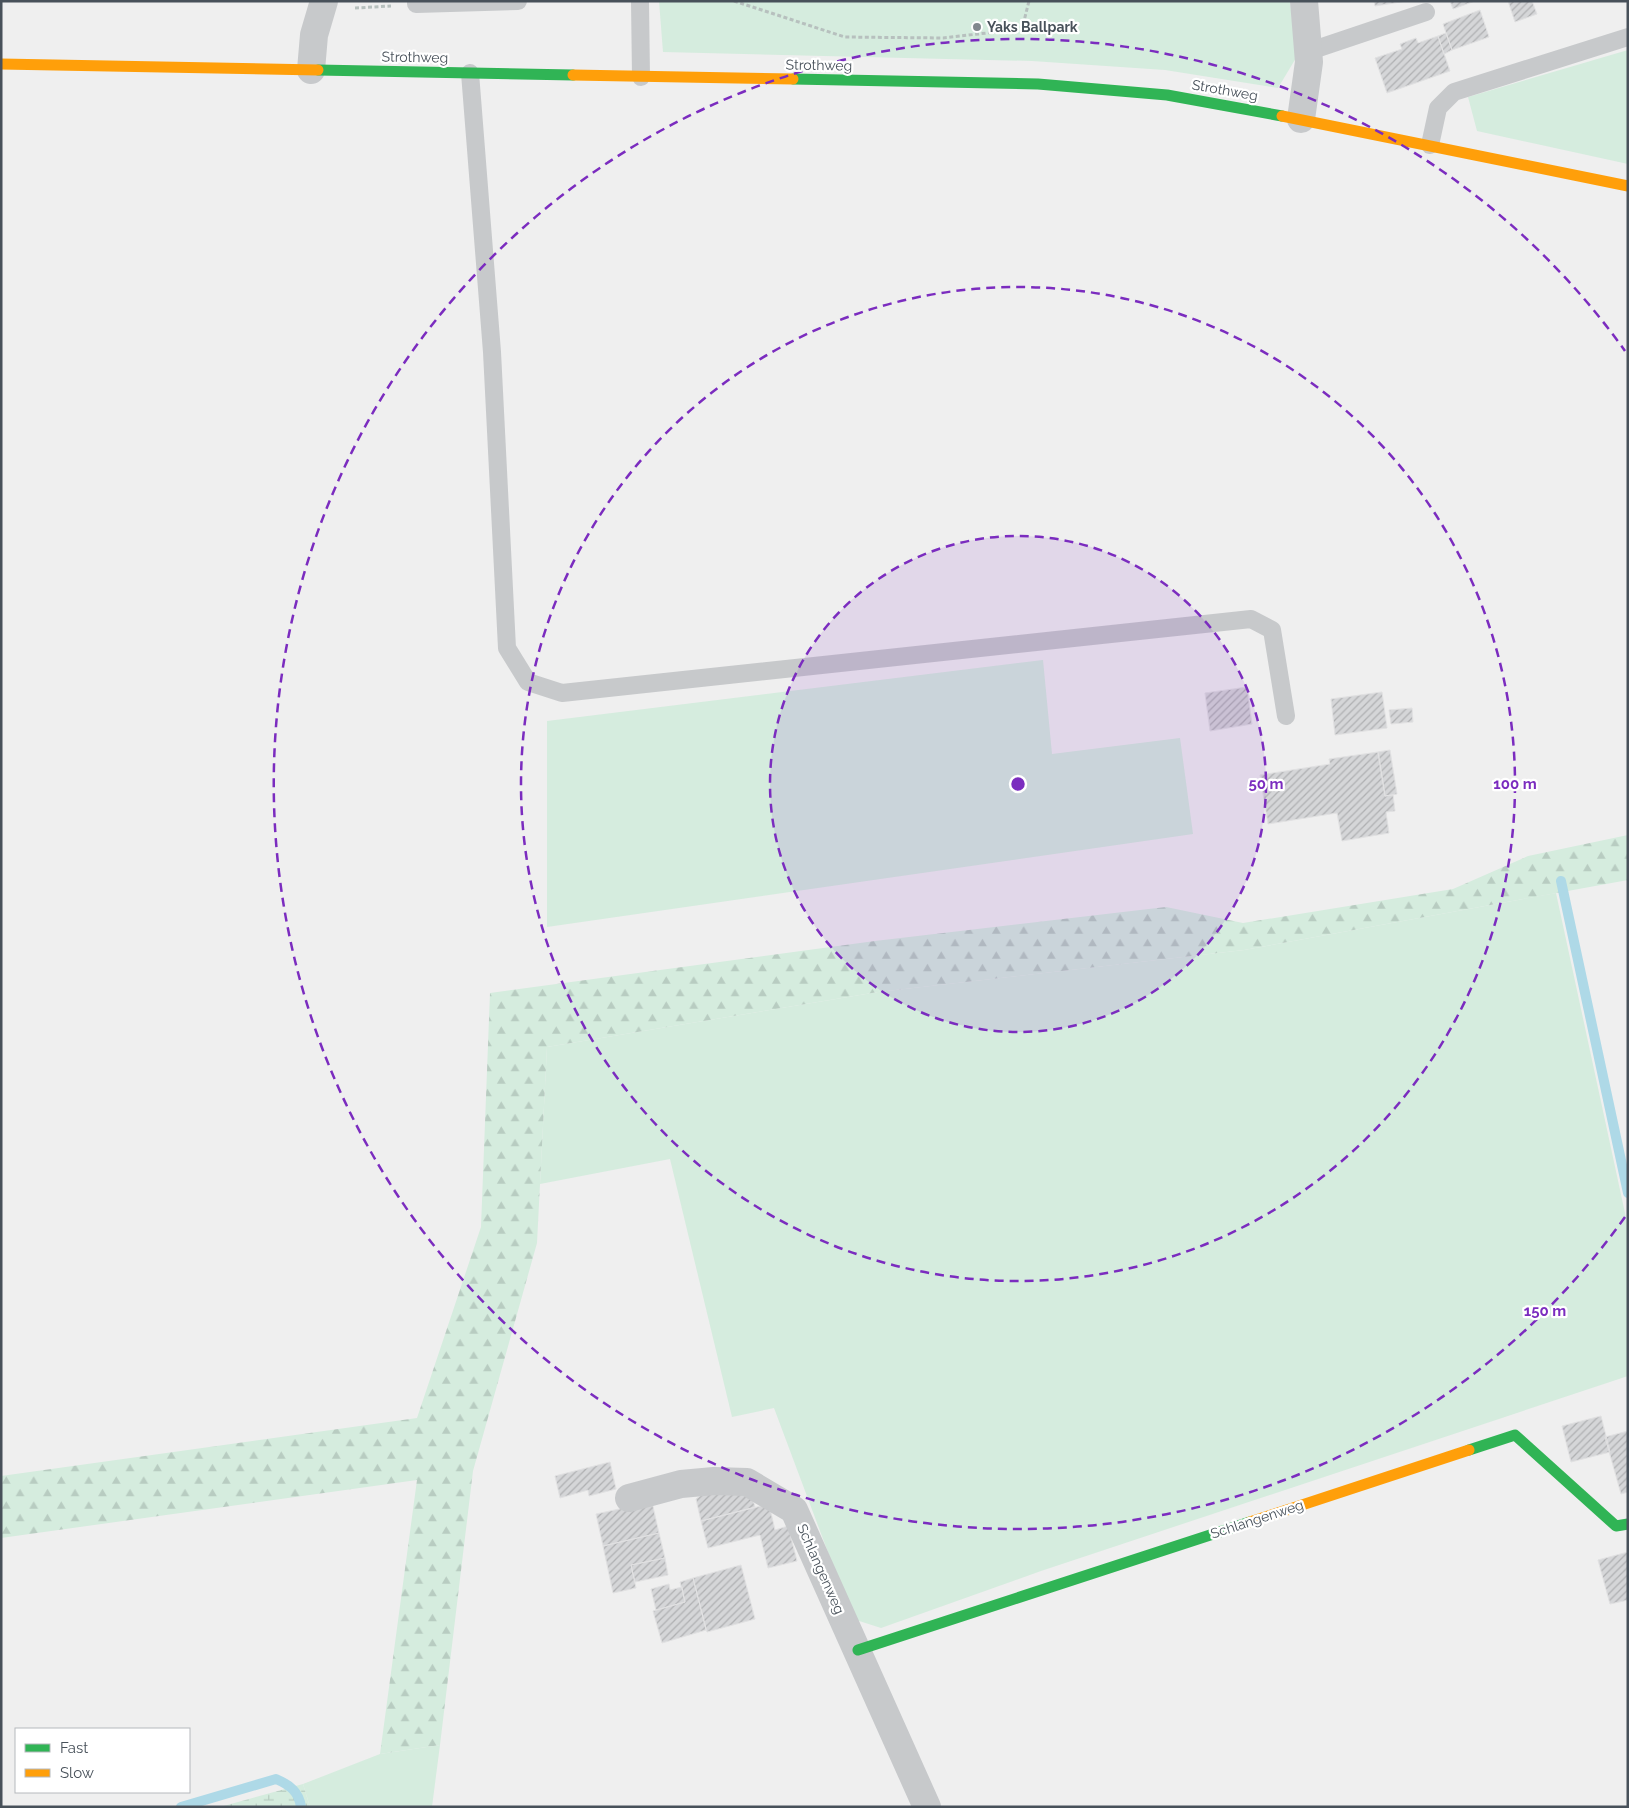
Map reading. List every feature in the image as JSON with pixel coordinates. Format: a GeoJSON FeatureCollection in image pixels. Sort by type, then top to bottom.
{"type":"FeatureCollection","features":[{"type":"Feature","properties":{"kind":"street"},"geometry":{"type":"LineString","coordinates":[[1301,119],[1310,51],[1304,1]]}},
{"type":"Feature","properties":{"kind":"street"},"geometry":{"type":"LineString","coordinates":[[311,70],[314,35],[324,4]]}},
{"type":"Feature","properties":{"kind":"street","name":"Strothweg"},"geometry":{"type":"LineString","coordinates":[[1,64],[1038,84],[1167,95],[1301,119],[1628,186]]}},
{"type":"Feature","properties":{"kind":"street","name":"Schlangenweg"},"geometry":{"type":"LineString","coordinates":[[858,1650],[1515,1435],[1616,1526],[1628,1524]]}},
{"type":"Feature","properties":{"kind":"street","name":"Schlangenweg"},"geometry":{"type":"LineString","coordinates":[[629,1498],[681,1484],[714,1481],[748,1482],[794,1510],[927,1807]]}},
{"type":"Feature","properties":{"kind":"lane"},"geometry":{"type":"LineString","coordinates":[[416,2],[518,1]]}},
{"type":"Feature","properties":{"kind":"lane"},"geometry":{"type":"LineString","coordinates":[[640,1],[641,77]]}},
{"type":"Feature","properties":{"kind":"lane"},"geometry":{"type":"LineString","coordinates":[[1310,51],[1426,12]]}},
{"type":"Feature","properties":{"kind":"lane"},"geometry":{"type":"LineString","coordinates":[[1430,145],[1438,108],[1454,92],[1628,37]]}},
{"type":"Feature","properties":{"kind":"lane"},"geometry":{"type":"LineString","coordinates":[[470,73],[492,352],[507,648],[528,682],[562,693],[1251,619],[1272,630],[1286,716]]}},
{"type":"Feature","properties":{"kind":"path"},"geometry":{"type":"LineString","coordinates":[[734,1],[845,37],[943,38],[1022,28],[1029,1]]}},
{"type":"Feature","properties":{"kind":"path"},"geometry":{"type":"LineString","coordinates":[[324,4],[365,8],[416,2]]}},
{"type":"Feature","properties":{"kind":"green space","name":"Yaks Ballpark"},"geometry":{"type":"Polygon","coordinates":[[[659,1],[1290,1],[1296,58],[1278,88],[1165,70],[1032,61],[663,52],[659,1]]]}},
{"type":"Feature","properties":{"kind":"green space"},"geometry":{"type":"Polygon","coordinates":[[[1628,50],[1628,164],[1477,131],[1468,97],[1628,50]]]}},
{"type":"Feature","properties":{"kind":"green space"},"geometry":{"type":"Polygon","coordinates":[[[1043,660],[1052,754],[1180,738],[1193,834],[547,927],[547,721],[1043,660]]]}},
{"type":"Feature","properties":{"kind":"green space"},"geometry":{"type":"Polygon","coordinates":[[[1628,835],[1628,880],[1244,950],[878,992],[547,1047],[537,1243],[473,1471],[440,1745],[380,1754],[417,1480],[1,1538],[1,1476],[417,1418],[481,1227],[490,993],[875,941],[1166,907],[1243,923],[1453,889],[1528,856],[1628,835]]]}},
{"type":"Feature","properties":{"kind":"green space"},"geometry":{"type":"Polygon","coordinates":[[[1556,893],[1628,1227],[1628,1376],[1041,1571],[881,1628],[853,1619],[774,1408],[732,1417],[670,1159],[540,1184],[547,1047],[878,992],[1244,950],[1556,893]]]}},
{"type":"Feature","properties":{"kind":"green space"},"geometry":{"type":"Polygon","coordinates":[[[440,1745],[432,1807],[310,1807],[303,1784],[380,1754],[440,1745]]]}},
{"type":"Feature","properties":{"kind":"green space"},"geometry":{"type":"Polygon","coordinates":[[[303,1784],[310,1807],[220,1807],[303,1784]]]}},
{"type":"Feature","properties":{"kind":"building"},"geometry":{"type":"Polygon","coordinates":[[[1374,1],[1407,1],[1375,6],[1374,1]]]}},
{"type":"Feature","properties":{"kind":"building"},"geometry":{"type":"Polygon","coordinates":[[[1450,1],[1475,1],[1453,9],[1450,1]]]}},
{"type":"Feature","properties":{"kind":"building"},"geometry":{"type":"Polygon","coordinates":[[[1508,1],[1532,1],[1537,14],[1515,22],[1508,1]]]}},
{"type":"Feature","properties":{"kind":"building"},"geometry":{"type":"Polygon","coordinates":[[[1480,10],[1489,37],[1452,50],[1443,24],[1480,10]]]}},
{"type":"Feature","properties":{"kind":"building"},"geometry":{"type":"Polygon","coordinates":[[[1446,33],[1452,50],[1444,54],[1438,36],[1446,33]]]}},
{"type":"Feature","properties":{"kind":"building"},"geometry":{"type":"Polygon","coordinates":[[[1438,36],[1450,71],[1387,93],[1375,58],[1402,49],[1400,44],[1416,38],[1418,43],[1438,36]]]}},
{"type":"Feature","properties":{"kind":"building"},"geometry":{"type":"Polygon","coordinates":[[[1247,687],[1252,724],[1210,731],[1205,693],[1247,687]]]}},
{"type":"Feature","properties":{"kind":"building"},"geometry":{"type":"Polygon","coordinates":[[[1382,692],[1387,728],[1335,735],[1331,699],[1382,692]]]}},
{"type":"Feature","properties":{"kind":"building"},"geometry":{"type":"Polygon","coordinates":[[[1412,708],[1413,722],[1391,724],[1389,710],[1412,708]]]}},
{"type":"Feature","properties":{"kind":"building"},"geometry":{"type":"Polygon","coordinates":[[[1390,750],[1397,794],[1385,796],[1378,752],[1390,750]]]}},
{"type":"Feature","properties":{"kind":"building"},"geometry":{"type":"Polygon","coordinates":[[[1378,752],[1385,796],[1393,795],[1395,811],[1386,812],[1389,833],[1342,841],[1337,813],[1268,824],[1260,775],[1330,764],[1329,759],[1378,752]]]}},
{"type":"Feature","properties":{"kind":"building"},"geometry":{"type":"Polygon","coordinates":[[[1601,1416],[1610,1452],[1571,1462],[1562,1426],[1601,1416]]]}},
{"type":"Feature","properties":{"kind":"building"},"geometry":{"type":"Polygon","coordinates":[[[1628,1431],[1628,1492],[1621,1494],[1605,1437],[1628,1431]]]}},
{"type":"Feature","properties":{"kind":"building"},"geometry":{"type":"Polygon","coordinates":[[[610,1462],[616,1489],[589,1496],[588,1490],[560,1498],[555,1476],[610,1462]]]}},
{"type":"Feature","properties":{"kind":"building"},"geometry":{"type":"Polygon","coordinates":[[[749,1486],[755,1507],[701,1521],[696,1499],[708,1490],[749,1486]]]}},
{"type":"Feature","properties":{"kind":"building"},"geometry":{"type":"Polygon","coordinates":[[[652,1502],[659,1533],[603,1546],[596,1514],[652,1502]]]}},
{"type":"Feature","properties":{"kind":"building"},"geometry":{"type":"Polygon","coordinates":[[[769,1504],[775,1530],[788,1526],[797,1561],[768,1568],[760,1535],[708,1548],[701,1521],[769,1504]]]}},
{"type":"Feature","properties":{"kind":"building"},"geometry":{"type":"Polygon","coordinates":[[[659,1533],[665,1558],[631,1565],[636,1588],[613,1593],[603,1546],[659,1533]]]}},
{"type":"Feature","properties":{"kind":"building"},"geometry":{"type":"Polygon","coordinates":[[[1628,1552],[1628,1600],[1610,1604],[1598,1560],[1628,1552]]]}},
{"type":"Feature","properties":{"kind":"building"},"geometry":{"type":"Polygon","coordinates":[[[665,1558],[668,1575],[635,1582],[631,1565],[665,1558]]]}},
{"type":"Feature","properties":{"kind":"building"},"geometry":{"type":"Polygon","coordinates":[[[741,1565],[755,1619],[707,1632],[693,1578],[741,1565]]]}},
{"type":"Feature","properties":{"kind":"building"},"geometry":{"type":"Polygon","coordinates":[[[693,1578],[706,1630],[662,1643],[653,1611],[685,1602],[680,1582],[693,1578]]]}},
{"type":"Feature","properties":{"kind":"building"},"geometry":{"type":"Polygon","coordinates":[[[669,1584],[670,1590],[682,1587],[685,1602],[656,1610],[651,1589],[669,1584]]]}},
{"type":"Feature","properties":{"kind":"waterway"},"geometry":{"type":"LineString","coordinates":[[1561,881],[1628,1193]]}},
{"type":"Feature","properties":{"kind":"waterway"},"geometry":{"type":"LineString","coordinates":[[181,1807],[276,1779],[286,1784],[296,1793],[301,1807]]}},
{"type":"Feature","properties":{"kind":"traffic: fast"},"geometry":{"type":"LineString","coordinates":[[318,70],[573,75]]}},
{"type":"Feature","properties":{"kind":"traffic: fast"},"geometry":{"type":"LineString","coordinates":[[793,79],[1038,84],[1167,95],[1282,116]]}},
{"type":"Feature","properties":{"kind":"traffic: fast"},"geometry":{"type":"LineString","coordinates":[[1469,1450],[1515,1435],[1616,1526],[1628,1524]]}},
{"type":"Feature","properties":{"kind":"traffic: fast"},"geometry":{"type":"LineString","coordinates":[[858,1650],[1250,1522]]}},
{"type":"Feature","properties":{"kind":"traffic: slow"},"geometry":{"type":"LineString","coordinates":[[1,64],[318,70]]}},
{"type":"Feature","properties":{"kind":"traffic: slow"},"geometry":{"type":"LineString","coordinates":[[573,75],[793,79]]}},
{"type":"Feature","properties":{"kind":"traffic: slow"},"geometry":{"type":"LineString","coordinates":[[1282,116],[1628,186]]}},
{"type":"Feature","properties":{"kind":"traffic: slow"},"geometry":{"type":"LineString","coordinates":[[1250,1522],[1469,1450]]}},
{"type":"Feature","properties":{"kind":"place","name":"Yaks Ballpark"},"geometry":{"type":"Point","coordinates":[977,27]}}]}
